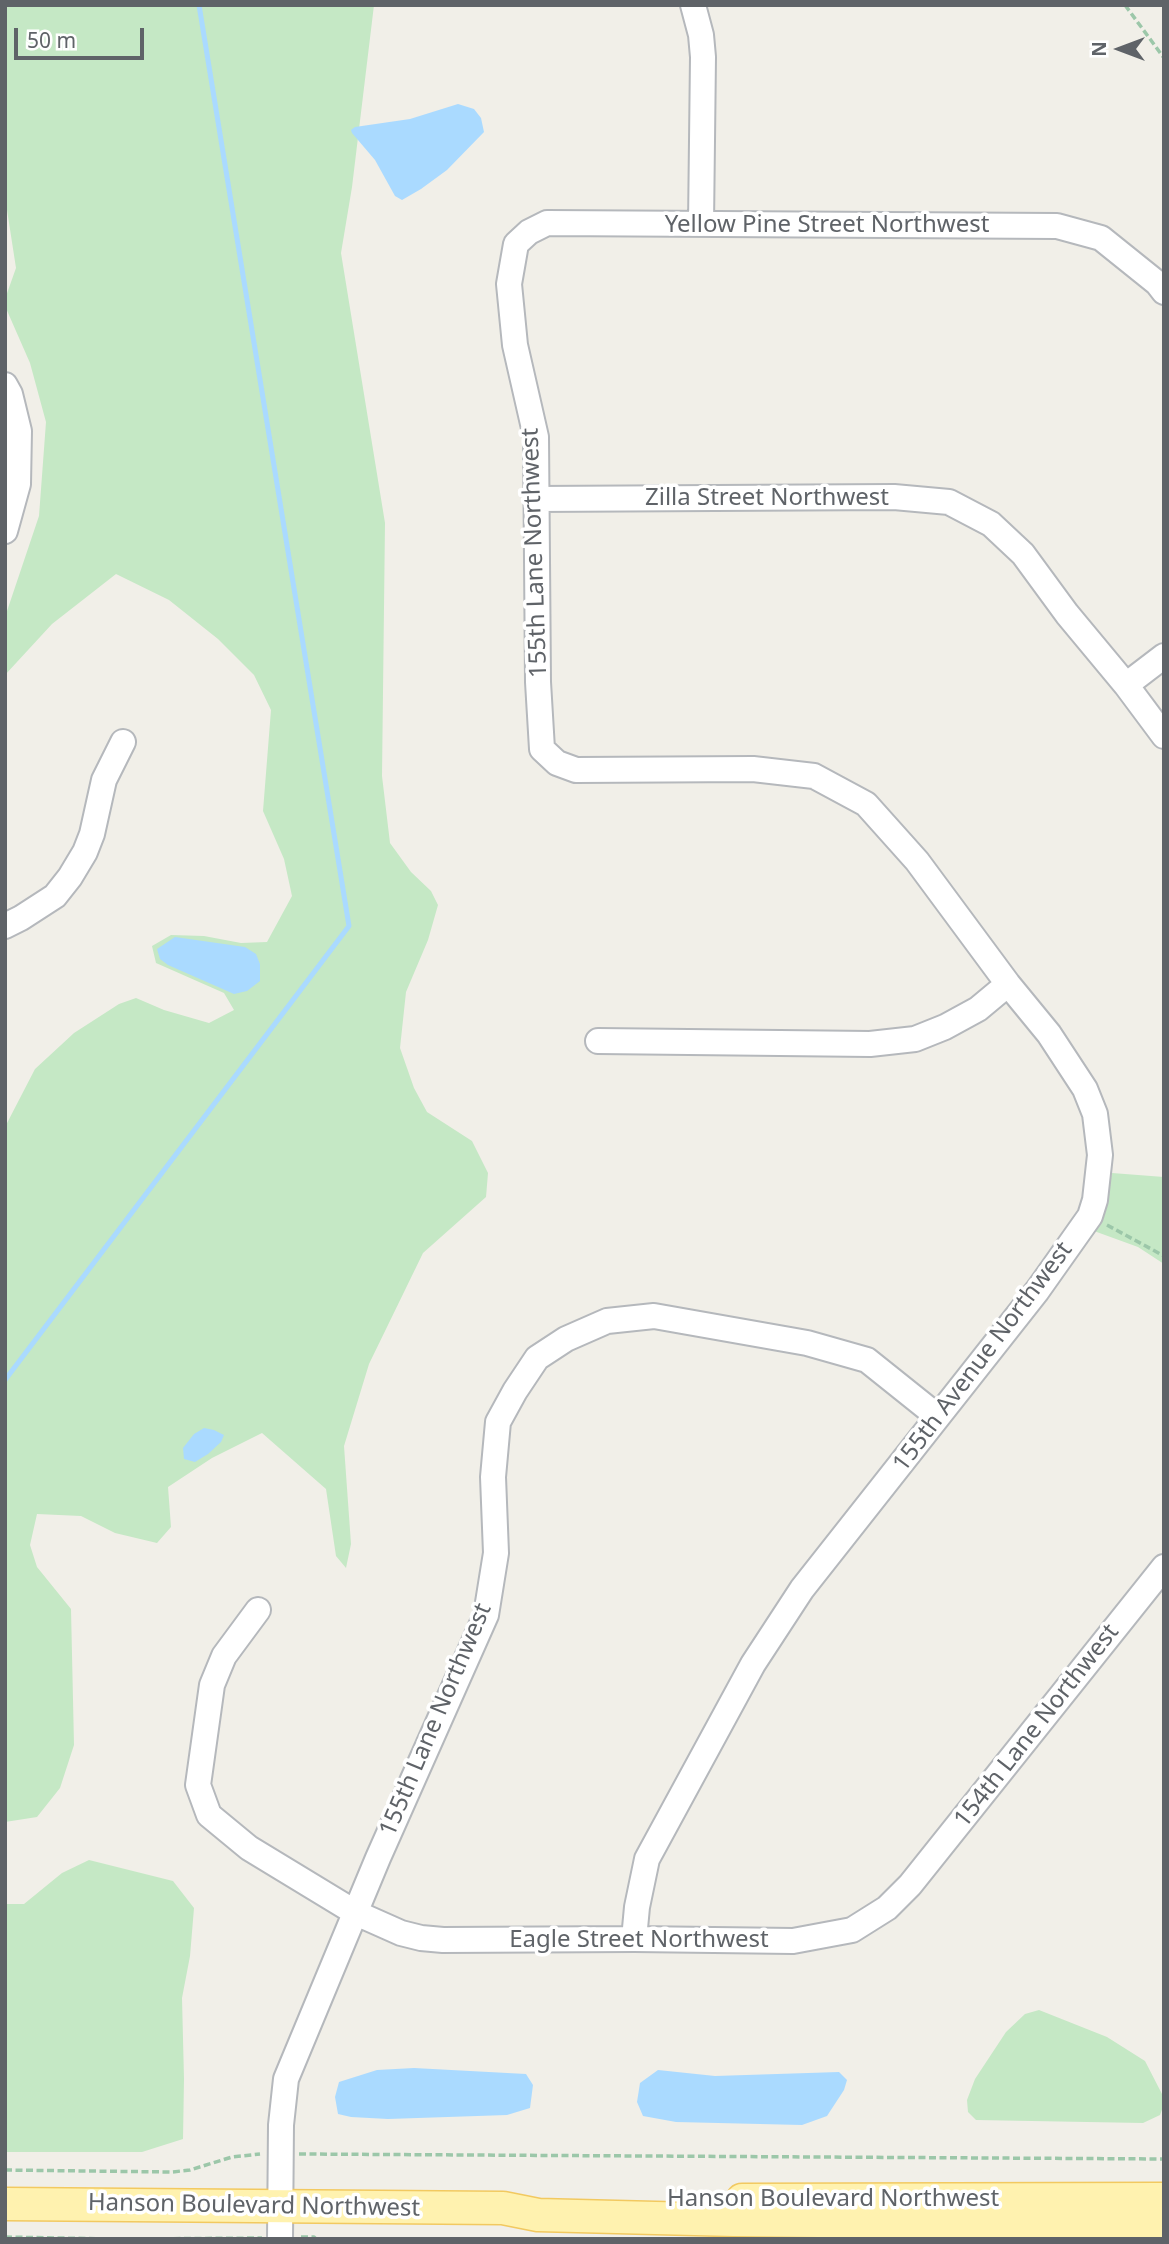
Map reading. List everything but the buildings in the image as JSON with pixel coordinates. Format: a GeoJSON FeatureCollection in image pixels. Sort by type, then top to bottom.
{"type":"FeatureCollection","features":[{"type":"Feature","properties":{"kind":"main road","name":"Hanson Boulevard Northwest"},"geometry":{"type":"LineString","coordinates":[[5,2204],[503,2208],[566,2201],[1164,2199]]}},
{"type":"Feature","properties":{"kind":"main road","name":"Hanson Boulevard Northwest"},"geometry":{"type":"LineString","coordinates":[[503,2208],[538,2215],[866,2231],[1164,2225]]}},
{"type":"Feature","properties":{"kind":"street"},"geometry":{"type":"LineString","coordinates":[[693,5],[704,57],[701,224]]}},
{"type":"Feature","properties":{"kind":"street","name":"Yellow Pine Street Northwest"},"geometry":{"type":"LineString","coordinates":[[524,236],[547,223],[1057,226],[1101,238],[1157,283],[1164,292]]}},
{"type":"Feature","properties":{"kind":"street","name":"155th Lane Northwest"},"geometry":{"type":"LineString","coordinates":[[524,236],[516,244],[509,284],[516,345],[536,437],[538,682],[543,750]]}},
{"type":"Feature","properties":{"kind":"street"},"geometry":{"type":"LineString","coordinates":[[5,385],[10,394],[19,431],[19,484],[5,531]]}},
{"type":"Feature","properties":{"kind":"street","name":"Zilla Street Northwest"},"geometry":{"type":"LineString","coordinates":[[536,499],[894,497],[949,502],[991,524],[1023,554],[1164,737]]}},
{"type":"Feature","properties":{"kind":"street"},"geometry":{"type":"LineString","coordinates":[[1126,685],[1164,656]]}},
{"type":"Feature","properties":{"kind":"street"},"geometry":{"type":"LineString","coordinates":[[5,926],[55,896],[70,877],[88,843],[104,780],[123,742]]}},
{"type":"Feature","properties":{"kind":"street","name":"155th Avenue Northwest"},"geometry":{"type":"LineString","coordinates":[[543,750],[557,763],[576,770],[753,769],[814,776],[866,804],[918,861],[1056,1045],[1085,1088],[1095,1114],[1100,1155],[1095,1200],[1090,1216],[1037,1291],[802,1589],[753,1664],[647,1859],[637,1907],[634,1939]]}},
{"type":"Feature","properties":{"kind":"street"},"geometry":{"type":"LineString","coordinates":[[598,1041],[870,1044],[915,1039],[978,1009],[1008,984]]}},
{"type":"Feature","properties":{"kind":"street","name":"155th Lane Northwest"},"geometry":{"type":"LineString","coordinates":[[281,2239],[281,2125],[286,2080],[486,1615],[496,1553],[493,1477],[498,1422],[537,1357],[566,1339],[607,1321],[654,1316],[807,1343],[867,1360],[937,1416]]}},
{"type":"Feature","properties":{"kind":"street","name":"154th Lane Northwest"},"geometry":{"type":"LineString","coordinates":[[910,1885],[1164,1567]]}},
{"type":"Feature","properties":{"kind":"street"},"geometry":{"type":"LineString","coordinates":[[258,1610],[224,1656],[212,1685],[198,1785],[209,1815],[249,1848],[356,1913]]}},
{"type":"Feature","properties":{"kind":"street","name":"Eagle Street Northwest"},"geometry":{"type":"LineString","coordinates":[[356,1913],[401,1933],[443,1940],[793,1941],[852,1930],[887,1908],[910,1885]]}},
{"type":"Feature","properties":{"kind":"path"},"geometry":{"type":"LineString","coordinates":[[1125,5],[1164,58]]}},
{"type":"Feature","properties":{"kind":"path"},"geometry":{"type":"LineString","coordinates":[[1090,1216],[1164,1256]]}},
{"type":"Feature","properties":{"kind":"path"},"geometry":{"type":"LineString","coordinates":[[5,2171],[172,2172],[232,2157],[263,2153]]}},
{"type":"Feature","properties":{"kind":"path"},"geometry":{"type":"LineString","coordinates":[[300,2154],[1164,2159]]}},
{"type":"Feature","properties":{"kind":"path"},"geometry":{"type":"LineString","coordinates":[[5,2237],[246,2238]]}},
{"type":"Feature","properties":{"kind":"green space"},"geometry":{"type":"Polygon","coordinates":[[[5,5],[374,5],[352,187],[341,253],[385,523],[382,776],[390,843],[411,872],[431,891],[438,905],[428,940],[406,992],[400,1048],[414,1088],[427,1112],[472,1141],[488,1173],[486,1197],[423,1253],[369,1364],[344,1446],[351,1544],[346,1568],[336,1556],[326,1489],[262,1433],[212,1458],[168,1487],[171,1527],[157,1543],[115,1533],[81,1516],[37,1514],[30,1545],[37,1567],[71,1609],[74,1745],[60,1788],[37,1817],[5,1822],[5,1127],[35,1069],[74,1033],[119,1004],[136,998],[164,1010],[209,1023],[234,1010],[224,993],[156,963],[152,946],[171,935],[204,936],[241,943],[267,942],[292,896],[284,859],[263,811],[271,710],[254,675],[218,639],[169,600],[116,574],[52,624],[5,675],[5,617],[39,516],[46,422],[30,363],[5,306],[16,268],[5,197],[5,5]]]}},
{"type":"Feature","properties":{"kind":"green space"},"geometry":{"type":"Polygon","coordinates":[[[1112,1173],[1164,1177],[1164,1264],[1138,1247],[1094,1231],[1105,1205],[1112,1173]]]}},
{"type":"Feature","properties":{"kind":"green space"},"geometry":{"type":"Polygon","coordinates":[[[89,1860],[173,1881],[194,1908],[190,1956],[182,1998],[183,2139],[142,2152],[5,2152],[5,1904],[24,1904],[62,1873],[89,1860]]]}},
{"type":"Feature","properties":{"kind":"green space"},"geometry":{"type":"Polygon","coordinates":[[[1039,2010],[1107,2037],[1145,2061],[1162,2094],[1163,2107],[1160,2115],[1143,2123],[976,2120],[968,2112],[967,2100],[975,2079],[1006,2032],[1025,2014],[1039,2010]]]}},
{"type":"Feature","properties":{"kind":"water"},"geometry":{"type":"Polygon","coordinates":[[[458,104],[474,109],[481,118],[484,132],[447,170],[421,189],[402,200],[395,196],[375,160],[351,130],[355,127],[410,119],[458,104]]]}},
{"type":"Feature","properties":{"kind":"water"},"geometry":{"type":"Polygon","coordinates":[[[175,937],[245,947],[256,954],[260,964],[260,981],[247,991],[234,994],[168,965],[160,959],[157,949],[175,937]]]}},
{"type":"Feature","properties":{"kind":"water"},"geometry":{"type":"Polygon","coordinates":[[[204,1428],[224,1435],[221,1442],[195,1462],[184,1459],[183,1448],[194,1434],[204,1428]]]}},
{"type":"Feature","properties":{"kind":"water"},"geometry":{"type":"Polygon","coordinates":[[[414,2068],[526,2074],[533,2085],[530,2108],[507,2115],[388,2119],[338,2114],[335,2097],[339,2082],[377,2070],[414,2068]]]}},
{"type":"Feature","properties":{"kind":"water"},"geometry":{"type":"Polygon","coordinates":[[[658,2070],[715,2076],[839,2072],[847,2080],[844,2090],[827,2116],[802,2125],[676,2122],[643,2116],[637,2102],[640,2083],[658,2070]]]}},
{"type":"Feature","properties":{"kind":"waterway"},"geometry":{"type":"LineString","coordinates":[[5,1380],[349,926],[199,5]]}}]}
